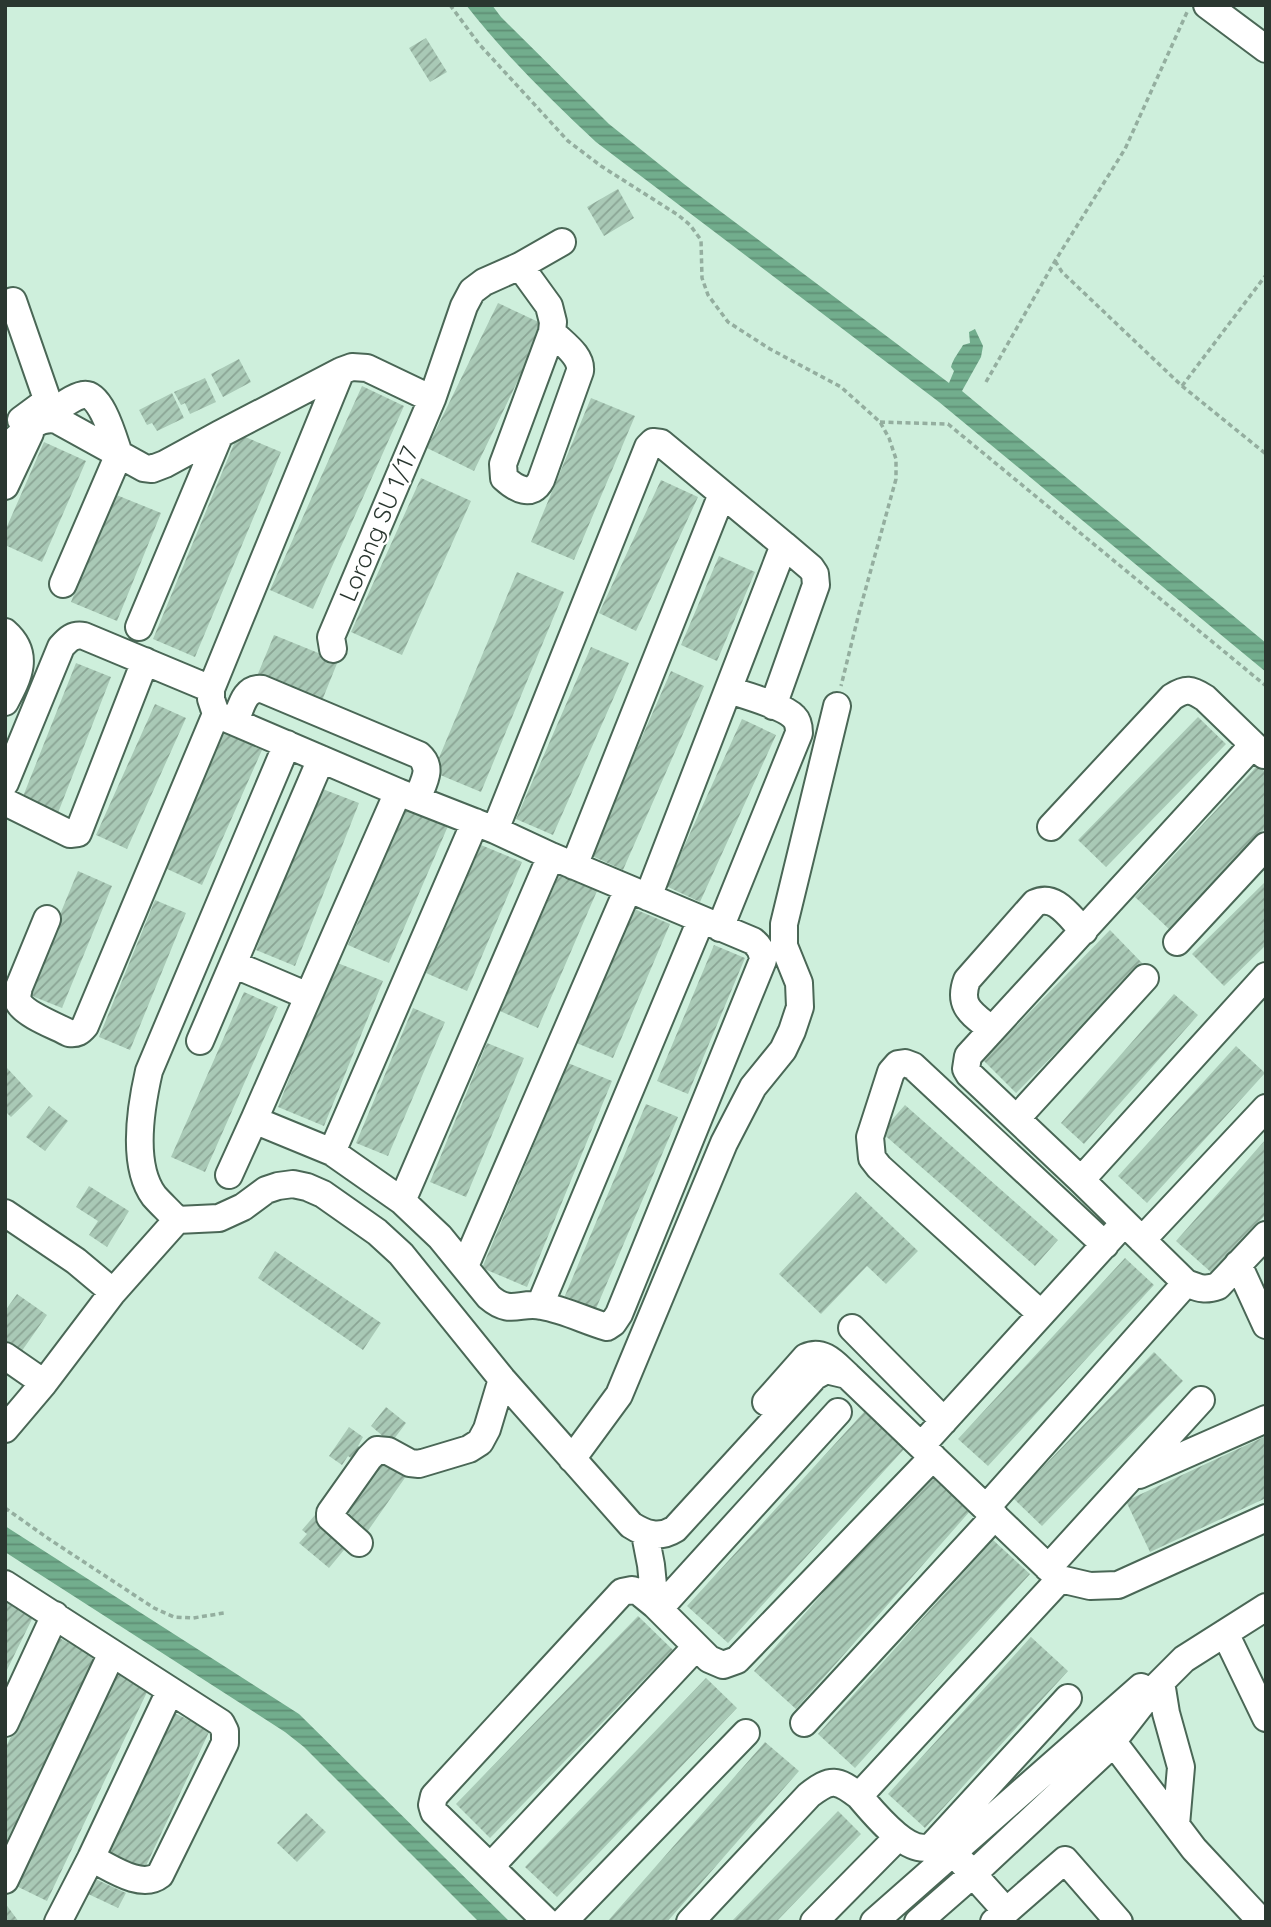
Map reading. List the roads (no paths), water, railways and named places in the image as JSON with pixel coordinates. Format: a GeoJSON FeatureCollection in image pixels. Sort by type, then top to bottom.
{"type":"FeatureCollection","features":[{"type":"Feature","properties":{"kind":"street"},"geometry":{"type":"LineString","coordinates":[[1207,5],[1266,49]]}},
{"type":"Feature","properties":{"kind":"street","name":"Lorong SU 1/17"},"geometry":{"type":"LineString","coordinates":[[332,649],[331,637],[432,399],[464,306],[472,291],[484,282],[520,266],[562,242]]}},
{"type":"Feature","properties":{"kind":"street"},"geometry":{"type":"LineString","coordinates":[[520,266],[549,306],[553,322],[552,332],[503,464],[504,478],[527,491],[536,488],[541,480],[581,365],[552,332]]}},
{"type":"Feature","properties":{"kind":"street"},"geometry":{"type":"LineString","coordinates":[[5,430],[46,400],[45,392],[13,329],[13,301]]}},
{"type":"Feature","properties":{"kind":"street"},"geometry":{"type":"LineString","coordinates":[[39,422],[57,420],[144,468],[152,469],[352,367],[366,368],[432,399]]}},
{"type":"Feature","properties":{"kind":"street"},"geometry":{"type":"LineString","coordinates":[[47,919],[17,996],[19,1003],[26,1010],[75,1034],[85,1026],[221,708],[341,371]]}},
{"type":"Feature","properties":{"kind":"street"},"geometry":{"type":"LineString","coordinates":[[5,449],[75,398],[91,396],[98,401],[119,454],[63,584]]}},
{"type":"Feature","properties":{"kind":"street"},"geometry":{"type":"LineString","coordinates":[[5,486],[39,422]]}},
{"type":"Feature","properties":{"kind":"street"},"geometry":{"type":"LineString","coordinates":[[139,627],[220,433]]}},
{"type":"Feature","properties":{"kind":"street"},"geometry":{"type":"LineString","coordinates":[[332,1152],[485,826],[648,447],[653,442],[661,443],[815,574],[816,585],[773,706]]}},
{"type":"Feature","properties":{"kind":"street"},"geometry":{"type":"LineString","coordinates":[[402,1200],[562,861],[722,494]]}},
{"type":"Feature","properties":{"kind":"street"},"geometry":{"type":"LineString","coordinates":[[465,1266],[729,690],[784,545]]}},
{"type":"Feature","properties":{"kind":"street"},"geometry":{"type":"LineString","coordinates":[[5,632],[16,642],[21,662],[5,702]]}},
{"type":"Feature","properties":{"kind":"street"},"geometry":{"type":"LineString","coordinates":[[5,783],[61,647],[68,639],[77,635],[84,636],[145,661],[221,708],[287,744],[753,941],[762,952],[763,960],[619,1314],[607,1327],[540,1305],[505,1307],[495,1303],[440,1237],[402,1200],[332,1152],[254,1119]]}},
{"type":"Feature","properties":{"kind":"street"},"geometry":{"type":"LineString","coordinates":[[5,802],[70,834],[78,834],[145,661]]}},
{"type":"Feature","properties":{"kind":"street"},"geometry":{"type":"LineString","coordinates":[[221,708],[256,688],[262,689],[419,755],[428,769],[407,795],[308,996],[229,1175]]}},
{"type":"Feature","properties":{"kind":"street"},"geometry":{"type":"LineString","coordinates":[[540,1305],[710,924],[799,733],[795,718],[773,706],[729,690]]}},
{"type":"Feature","properties":{"kind":"street"},"geometry":{"type":"LineString","coordinates":[[1051,827],[1172,697],[1182,690],[1193,691],[1205,698],[1259,750],[968,1056],[966,1069],[968,1074],[1017,1118],[1186,1283],[1209,1290],[1218,1286],[1266,1235]]}},
{"type":"Feature","properties":{"kind":"street"},"geometry":{"type":"LineString","coordinates":[[572,1459],[619,1395],[628,1378],[724,1143],[753,1087],[783,1050],[792,1031],[800,1007],[799,983],[784,946],[784,924],[836,706]]}},
{"type":"Feature","properties":{"kind":"street"},"geometry":{"type":"LineString","coordinates":[[177,1220],[153,1194],[144,1175],[141,1124],[149,1071],[287,744]]}},
{"type":"Feature","properties":{"kind":"street"},"geometry":{"type":"LineString","coordinates":[[200,1041],[321,759]]}},
{"type":"Feature","properties":{"kind":"street"},"geometry":{"type":"LineString","coordinates":[[1177,942],[1266,846]]}},
{"type":"Feature","properties":{"kind":"street"},"geometry":{"type":"LineString","coordinates":[[992,1030],[967,1009],[963,992],[967,980],[1035,903],[1049,899],[1056,902],[1084,931]]}},
{"type":"Feature","properties":{"kind":"street"},"geometry":{"type":"LineString","coordinates":[[233,964],[308,996]]}},
{"type":"Feature","properties":{"kind":"street"},"geometry":{"type":"LineString","coordinates":[[1081,1180],[1266,976]]}},
{"type":"Feature","properties":{"kind":"street"},"geometry":{"type":"LineString","coordinates":[[1017,1118],[1145,978]]}},
{"type":"Feature","properties":{"kind":"street"},"geometry":{"type":"LineString","coordinates":[[1041,1314],[872,1158],[870,1137],[891,1072],[898,1064],[913,1066],[1105,1245]]}},
{"type":"Feature","properties":{"kind":"street"},"geometry":{"type":"LineString","coordinates":[[547,1922],[434,1812],[433,1796],[622,1592],[639,1592],[709,1658],[723,1665],[737,1660],[927,1451],[944,1421],[1105,1245],[1133,1232],[1266,1108]]}},
{"type":"Feature","properties":{"kind":"street"},"geometry":{"type":"LineString","coordinates":[[9,1417],[44,1383],[113,1292],[177,1220],[219,1218],[243,1207],[266,1190],[293,1184],[323,1194],[377,1231],[401,1254],[502,1379],[631,1525],[653,1535],[675,1530],[814,1376],[826,1370],[847,1375],[1054,1573],[1090,1586],[1118,1585],[1266,1518]]}},
{"type":"Feature","properties":{"kind":"street"},"geometry":{"type":"LineString","coordinates":[[5,1213],[76,1261],[113,1292]]}},
{"type":"Feature","properties":{"kind":"street"},"geometry":{"type":"LineString","coordinates":[[1238,1264],[1266,1325]]}},
{"type":"Feature","properties":{"kind":"street"},"geometry":{"type":"LineString","coordinates":[[804,1723],[991,1512],[1186,1283]]}},
{"type":"Feature","properties":{"kind":"street"},"geometry":{"type":"LineString","coordinates":[[852,1328],[944,1421]]}},
{"type":"Feature","properties":{"kind":"street"},"geometry":{"type":"LineString","coordinates":[[5,1356],[44,1383]]}},
{"type":"Feature","properties":{"kind":"street"},"geometry":{"type":"LineString","coordinates":[[359,1543],[330,1517],[330,1513],[369,1458],[377,1450],[388,1451],[410,1463],[419,1464],[469,1449],[481,1442],[502,1379]]}},
{"type":"Feature","properties":{"kind":"street"},"geometry":{"type":"LineString","coordinates":[[859,1796],[1054,1573],[1128,1480],[1201,1400]]}},
{"type":"Feature","properties":{"kind":"street"},"geometry":{"type":"LineString","coordinates":[[657,1607],[838,1412]]}},
{"type":"Feature","properties":{"kind":"street"},"geometry":{"type":"LineString","coordinates":[[1128,1480],[1266,1419]]}},
{"type":"Feature","properties":{"kind":"street"},"geometry":{"type":"LineString","coordinates":[[653,1535],[651,1565],[657,1607]]}},
{"type":"Feature","properties":{"kind":"street"},"geometry":{"type":"LineString","coordinates":[[5,1584],[221,1723],[226,1736],[160,1875],[152,1880],[138,1881],[91,1858]]}},
{"type":"Feature","properties":{"kind":"street"},"geometry":{"type":"LineString","coordinates":[[874,1922],[1144,1684],[1266,1607]]}},
{"type":"Feature","properties":{"kind":"street"},"geometry":{"type":"LineString","coordinates":[[5,1723],[55,1615]]}},
{"type":"Feature","properties":{"kind":"street"},"geometry":{"type":"LineString","coordinates":[[1225,1633],[1266,1718]]}},
{"type":"Feature","properties":{"kind":"street"},"geometry":{"type":"LineString","coordinates":[[491,1866],[696,1647]]}},
{"type":"Feature","properties":{"kind":"street"},"geometry":{"type":"LineString","coordinates":[[5,1880],[112,1653]]}},
{"type":"Feature","properties":{"kind":"street"},"geometry":{"type":"LineString","coordinates":[[918,1922],[949,1912],[973,1874],[1113,1742],[1161,1682],[1184,1659]]}},
{"type":"Feature","properties":{"kind":"street"},"geometry":{"type":"LineString","coordinates":[[1161,1682],[1166,1713],[1181,1767],[1176,1825]]}},
{"type":"Feature","properties":{"kind":"street"},"geometry":{"type":"LineString","coordinates":[[58,1922],[170,1691]]}},
{"type":"Feature","properties":{"kind":"street"},"geometry":{"type":"LineString","coordinates":[[690,1922],[809,1795],[828,1782],[845,1786],[859,1796],[898,1837],[918,1848],[932,1846],[1068,1698]]}},
{"type":"Feature","properties":{"kind":"street"},"geometry":{"type":"LineString","coordinates":[[563,1922],[746,1732]]}},
{"type":"Feature","properties":{"kind":"street"},"geometry":{"type":"LineString","coordinates":[[1113,1742],[1194,1849],[1262,1922]]}},
{"type":"Feature","properties":{"kind":"street"},"geometry":{"type":"LineString","coordinates":[[814,1922],[898,1837]]}},
{"type":"Feature","properties":{"kind":"street"},"geometry":{"type":"LineString","coordinates":[[953,1852],[973,1874],[1000,1916],[1065,1860],[1119,1922]]}},
{"type":"Feature","properties":{"kind":"street"},"geometry":{"type":"LineString","coordinates":[[922,1880],[949,1912]]}}]}
